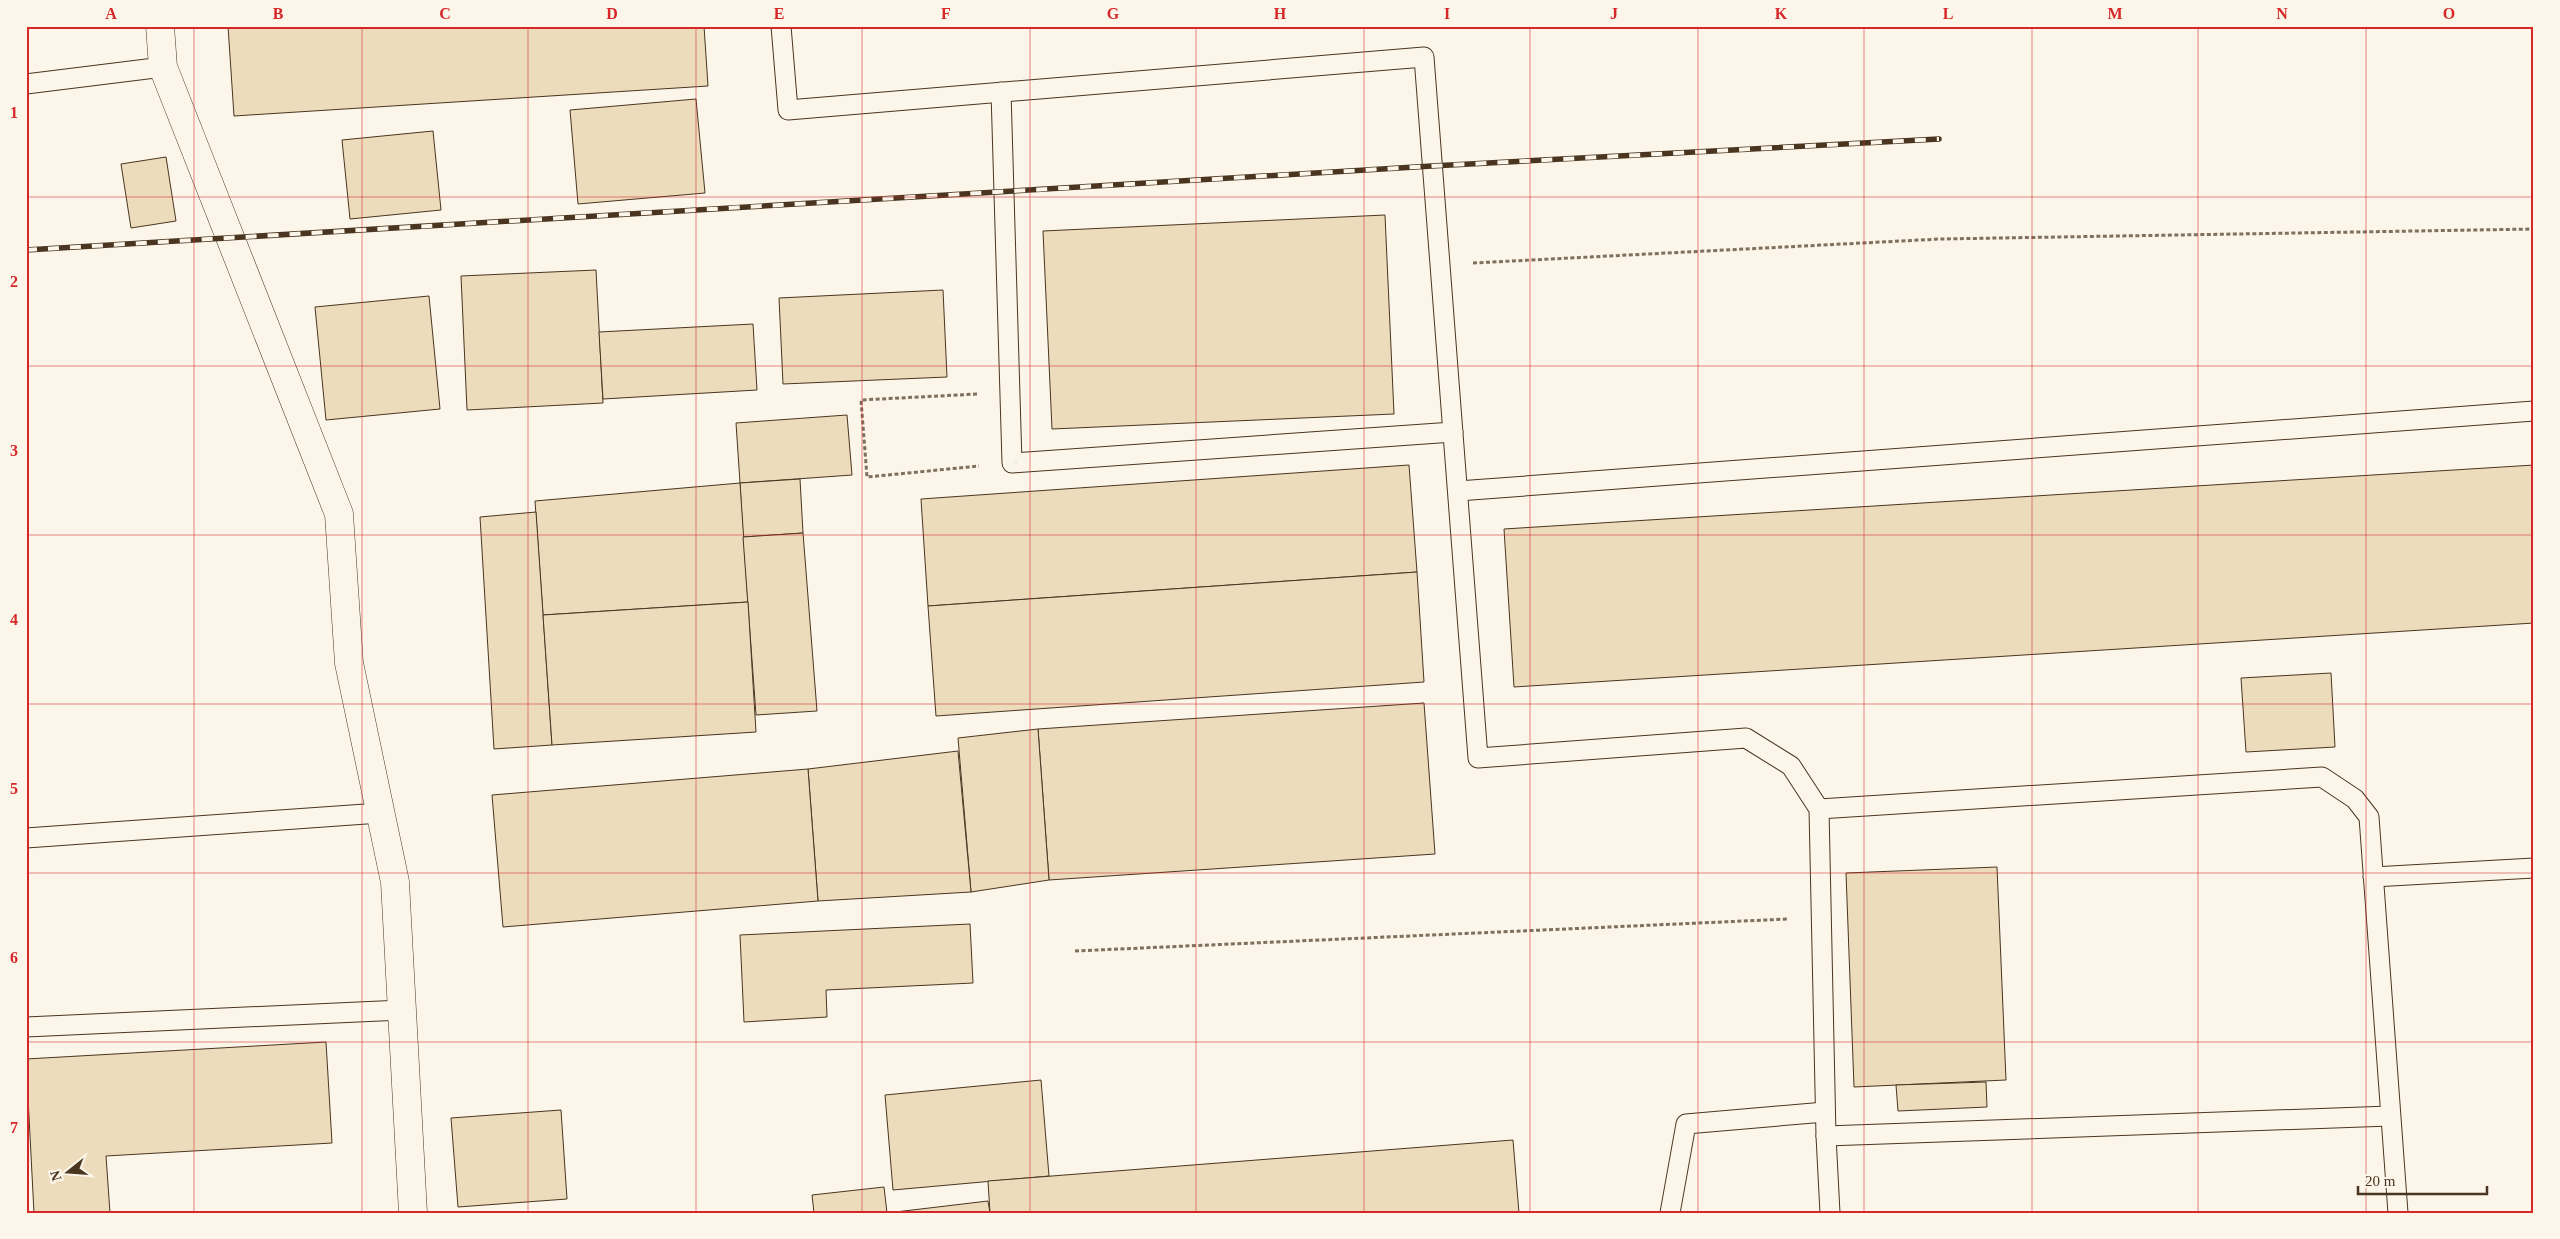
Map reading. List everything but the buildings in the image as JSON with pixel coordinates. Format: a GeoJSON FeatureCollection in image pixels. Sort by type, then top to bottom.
{"type":"FeatureCollection","features":[{"type":"Feature","properties":{"kind":"street"},"geometry":{"type":"LineString","coordinates":[[160,26],[163,68],[339,514],[349,663],[395,882],[412,1213]]}},
{"type":"Feature","properties":{"kind":"lane"},"geometry":{"type":"LineString","coordinates":[[781,26],[788,110],[1424,58],[1478,758],[1746,738],[1792,766],[1819,809],[1825,1112],[1830,1213]]}},
{"type":"Feature","properties":{"kind":"lane"},"geometry":{"type":"LineString","coordinates":[[26,84],[163,68]]}},
{"type":"Feature","properties":{"kind":"lane"},"geometry":{"type":"LineString","coordinates":[[1001,92],[1012,463],[1453,432]]}},
{"type":"Feature","properties":{"kind":"lane"},"geometry":{"type":"LineString","coordinates":[[1458,491],[2534,411]]}},
{"type":"Feature","properties":{"kind":"lane"},"geometry":{"type":"LineString","coordinates":[[1819,809],[2322,778],[2355,799],[2369,817],[2398,1213]]}},
{"type":"Feature","properties":{"kind":"lane"},"geometry":{"type":"LineString","coordinates":[[26,838],[380,813]]}},
{"type":"Feature","properties":{"kind":"lane"},"geometry":{"type":"LineString","coordinates":[[2374,876],[2534,868]]}},
{"type":"Feature","properties":{"kind":"lane"},"geometry":{"type":"LineString","coordinates":[[26,1027],[402,1010]]}},
{"type":"Feature","properties":{"kind":"lane"},"geometry":{"type":"LineString","coordinates":[[1670,1213],[1686,1124],[1825,1112]]}},
{"type":"Feature","properties":{"kind":"lane"},"geometry":{"type":"LineString","coordinates":[[1826,1136],[2390,1116]]}},
{"type":"Feature","properties":{"kind":"path"},"geometry":{"type":"LineString","coordinates":[[1440,264],[1940,239],[2534,229]]}},
{"type":"Feature","properties":{"kind":"path"},"geometry":{"type":"LineString","coordinates":[[1010,393],[861,400],[867,477],[1012,463]]}},
{"type":"Feature","properties":{"kind":"path"},"geometry":{"type":"LineString","coordinates":[[1076,951],[1821,918]]}},
{"type":"Feature","properties":{"kind":"railway"},"geometry":{"type":"LineString","coordinates":[[26,250],[1432,166],[1939,139]]}}]}
